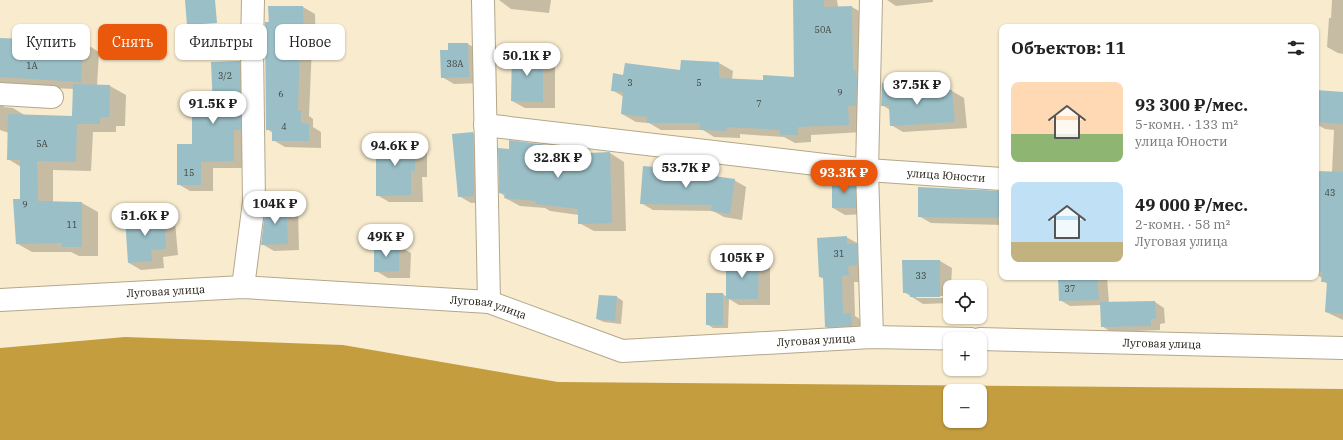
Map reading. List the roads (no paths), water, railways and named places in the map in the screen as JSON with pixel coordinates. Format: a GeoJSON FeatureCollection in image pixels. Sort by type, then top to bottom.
{"type":"FeatureCollection","features":[{"type":"Feature","properties":{"kind":"street"},"geometry":{"type":"LineString","coordinates":[[243,287],[254,202],[252,47],[253,0]]}},
{"type":"Feature","properties":{"kind":"street"},"geometry":{"type":"LineString","coordinates":[[483,0],[489,302]]}},
{"type":"Feature","properties":{"kind":"street"},"geometry":{"type":"LineString","coordinates":[[871,0],[867,170],[872,336]]}},
{"type":"Feature","properties":{"kind":"street"},"geometry":{"type":"LineString","coordinates":[[0,94],[52,97]]}},
{"type":"Feature","properties":{"kind":"street","name":"улица Юности"},"geometry":{"type":"LineString","coordinates":[[485,125],[867,170],[999,179]]}},
{"type":"Feature","properties":{"kind":"street","name":"Луговая улица"},"geometry":{"type":"LineString","coordinates":[[0,300],[243,287],[489,302],[622,351],[872,336],[943,338]]}},
{"type":"Feature","properties":{"kind":"street","name":"Луговая улица"},"geometry":{"type":"LineString","coordinates":[[987,339],[1343,348]]}}]}
